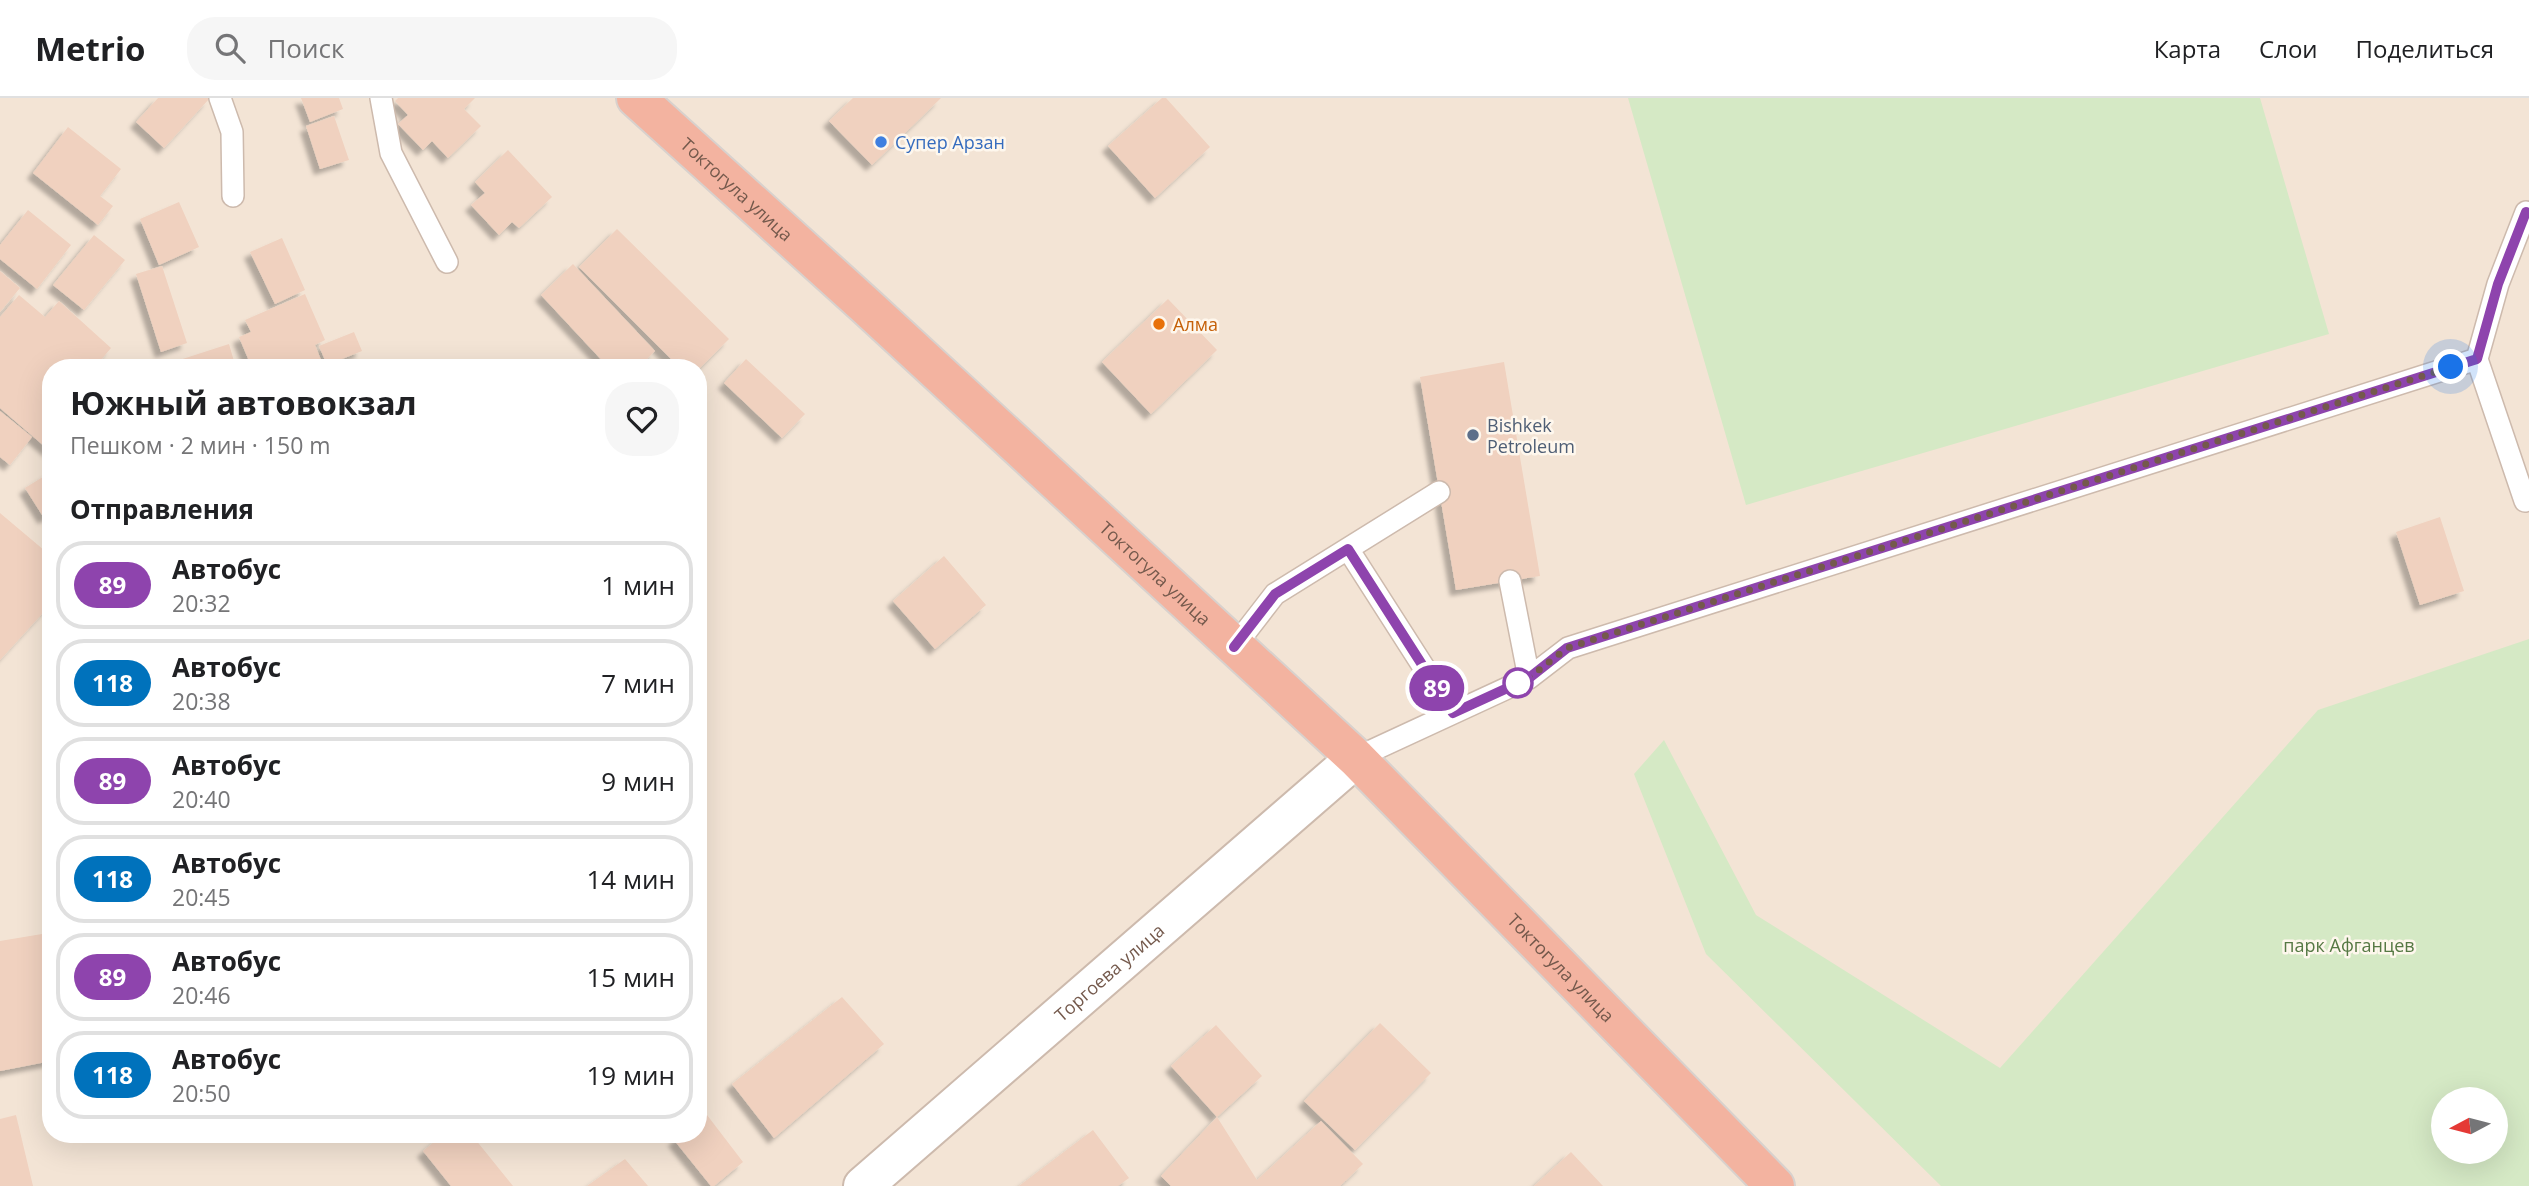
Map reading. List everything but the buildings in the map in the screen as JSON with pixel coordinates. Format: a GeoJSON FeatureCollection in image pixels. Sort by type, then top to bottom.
{"type":"FeatureCollection","features":[{"type":"Feature","properties":{"kind":"highway","name":"Токтогула улица"},"geometry":{"type":"LineString","coordinates":[[636,98],[876,315],[1356,758],[1775,1186]]}},
{"type":"Feature","properties":{"kind":"street","name":"Торгоева улица"},"geometry":{"type":"LineString","coordinates":[[863,1186],[1356,758]]}},
{"type":"Feature","properties":{"kind":"lane"},"geometry":{"type":"LineString","coordinates":[[220,98],[232,132],[233,196]]}},
{"type":"Feature","properties":{"kind":"lane"},"geometry":{"type":"LineString","coordinates":[[381,98],[391,153],[447,262]]}},
{"type":"Feature","properties":{"kind":"lane"},"geometry":{"type":"LineString","coordinates":[[2526,212],[2498,284],[2477,359],[2525,501],[2529,500]]}},
{"type":"Feature","properties":{"kind":"lane"},"geometry":{"type":"LineString","coordinates":[[1356,758],[1529,678],[1567,648],[2477,359]]}},
{"type":"Feature","properties":{"kind":"lane"},"geometry":{"type":"LineString","coordinates":[[1234,647],[1275,594],[1439,492]]}},
{"type":"Feature","properties":{"kind":"lane"},"geometry":{"type":"LineString","coordinates":[[1348,549],[1453,713]]}},
{"type":"Feature","properties":{"kind":"lane"},"geometry":{"type":"LineString","coordinates":[[1510,581],[1529,678]]}},
{"type":"Feature","properties":{"kind":"shaded area"},"geometry":{"type":"Polygon","coordinates":[[[0,98],[2529,98],[2529,1186],[0,1186],[0,98]]]}},
{"type":"Feature","properties":{"kind":"green space"},"geometry":{"type":"Polygon","coordinates":[[[1628,98],[2260,98],[2329,334],[1746,505],[1628,98]]]}},
{"type":"Feature","properties":{"kind":"green space","name":"парк Афганцев"},"geometry":{"type":"Polygon","coordinates":[[[2529,639],[2529,1186],[1941,1186],[1706,954],[1634,774],[1664,740],[1756,915],[2000,1068],[2318,710],[2529,639]]]}},
{"type":"Feature","properties":{"kind":"bus line","name":"89"},"geometry":{"type":"LineString","coordinates":[[1234,647],[1275,594],[1348,549],[1453,713],[1529,678],[1567,648],[2477,359],[2498,284],[2526,212]]}},
{"type":"Feature","properties":{"kind":"place","name":"Супер Арзан"},"geometry":{"type":"Point","coordinates":[881,142]}},
{"type":"Feature","properties":{"kind":"place","name":"Алма"},"geometry":{"type":"Point","coordinates":[1159,324]}},
{"type":"Feature","properties":{"kind":"place","name":"Bishkek Petroleum"},"geometry":{"type":"Point","coordinates":[1473,435]}},
{"type":"Feature","properties":{"kind":"route"},"geometry":{"type":"LineString","coordinates":[[1518,683],[1529,678],[1567,648],[2451,367]]}}]}
